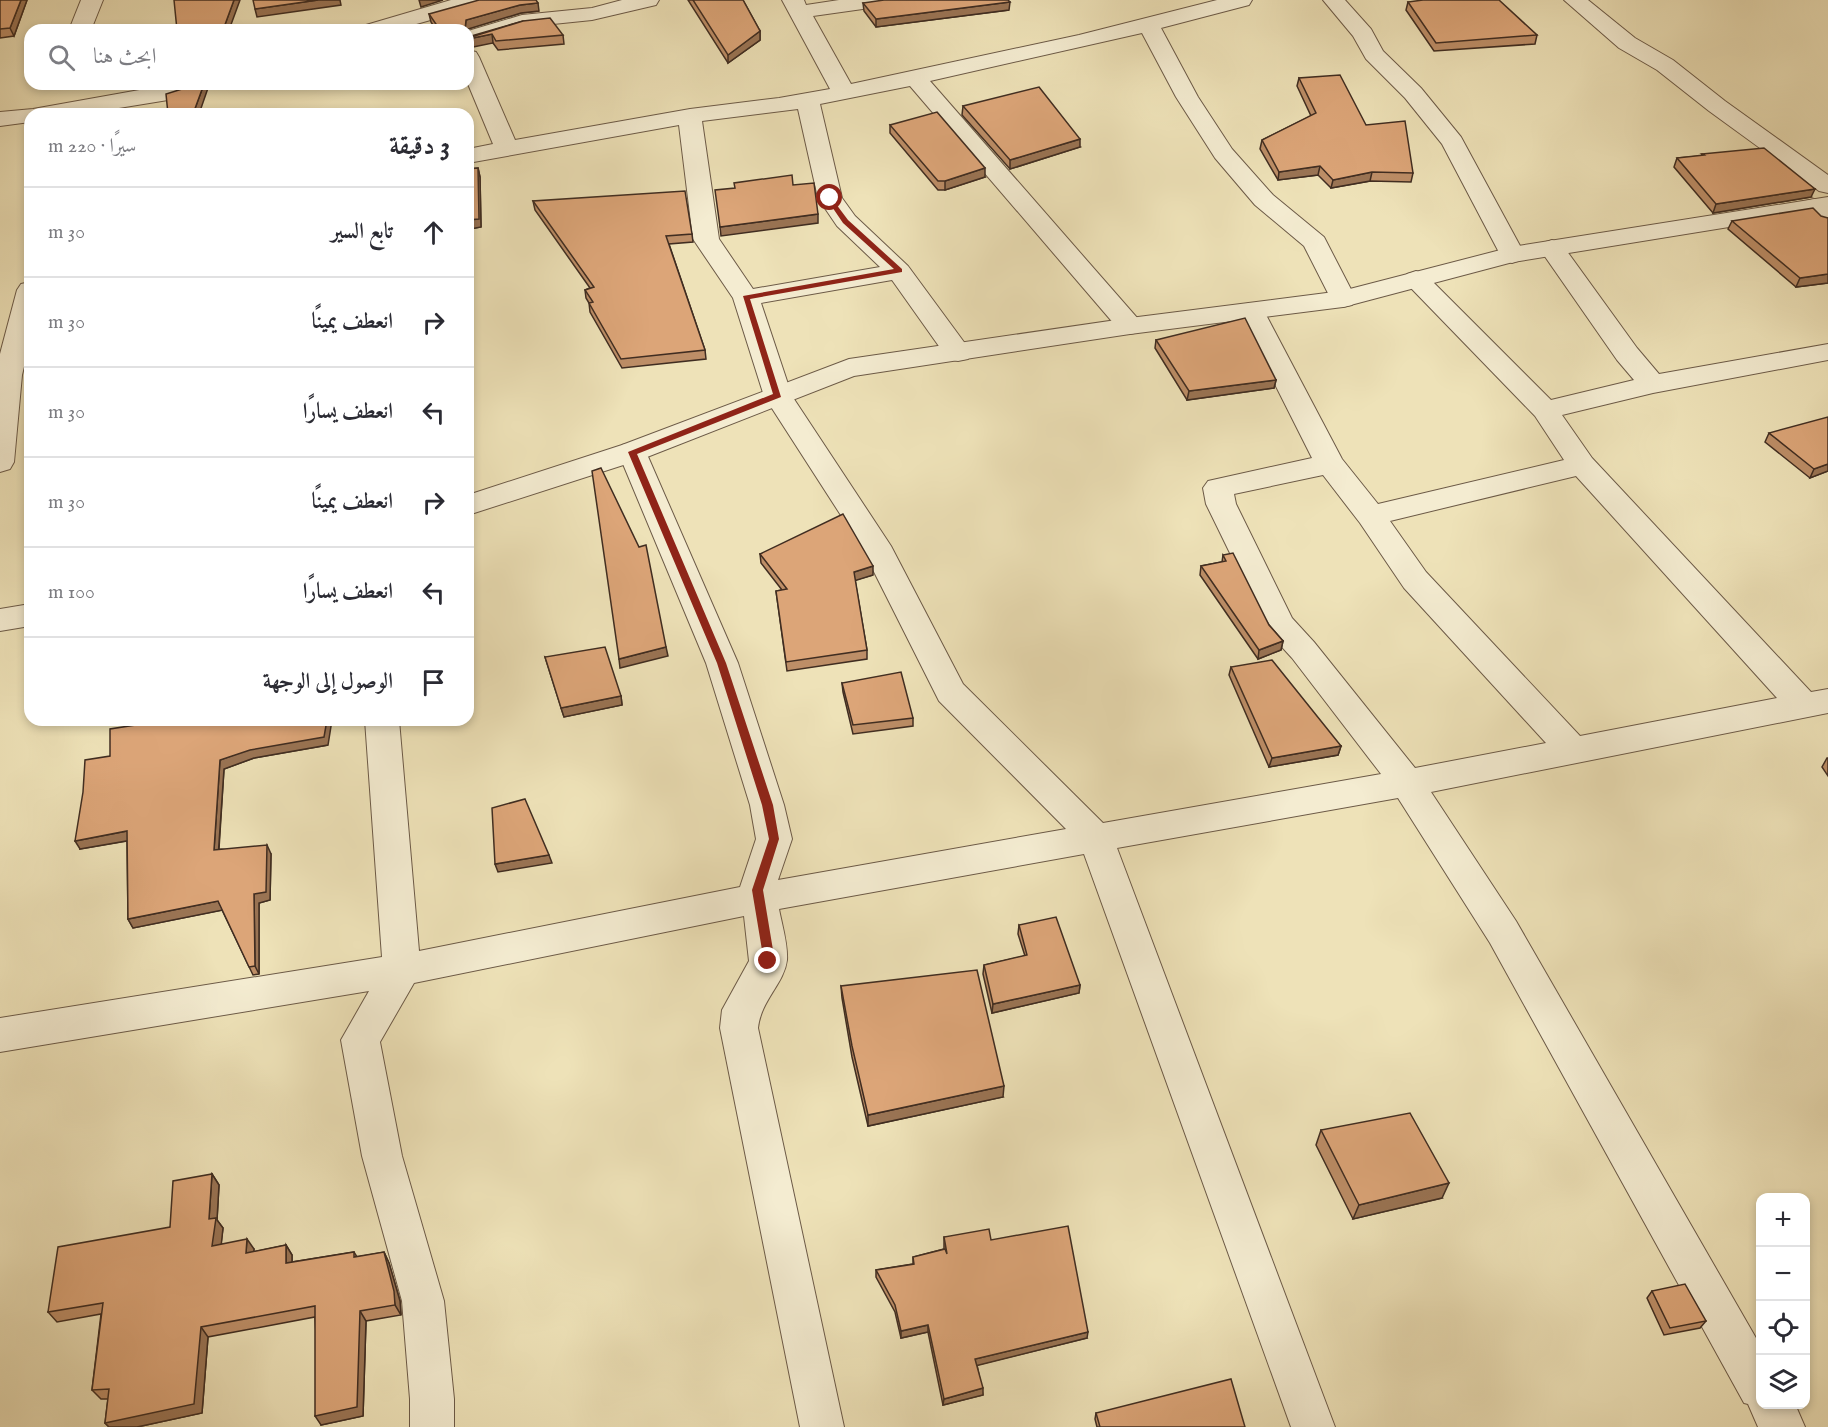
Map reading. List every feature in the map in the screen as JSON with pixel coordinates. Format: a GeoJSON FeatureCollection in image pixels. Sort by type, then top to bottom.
{"type":"FeatureCollection","features":[{"type":"Feature","properties":{"kind":"street"},"geometry":{"type":"LineString","coordinates":[[82,24],[92,0]]}},
{"type":"Feature","properties":{"kind":"street"},"geometry":{"type":"LineString","coordinates":[[385,24],[416,7],[476,0]]}},
{"type":"Feature","properties":{"kind":"street"},"geometry":{"type":"LineString","coordinates":[[508,0],[522,21]]}},
{"type":"Feature","properties":{"kind":"street"},"geometry":{"type":"LineString","coordinates":[[474,36],[522,21],[592,14],[648,0]]}},
{"type":"Feature","properties":{"kind":"street"},"geometry":{"type":"LineString","coordinates":[[843,91],[796,6],[884,0]]}},
{"type":"Feature","properties":{"kind":"street"},"geometry":{"type":"LineString","coordinates":[[474,155],[690,116],[807,100],[1149,26],[1241,0]]}},
{"type":"Feature","properties":{"kind":"street"},"geometry":{"type":"LineString","coordinates":[[1334,0],[1363,34],[1374,54],[1413,93],[1453,142],[1512,255]]}},
{"type":"Feature","properties":{"kind":"street"},"geometry":{"type":"LineString","coordinates":[[1575,0],[1627,43],[1665,65],[1717,106],[1825,204]]}},
{"type":"Feature","properties":{"kind":"street"},"geometry":{"type":"LineString","coordinates":[[416,7],[437,24]]}},
{"type":"Feature","properties":{"kind":"street"},"geometry":{"type":"LineString","coordinates":[[1149,26],[1187,97],[1223,153],[1264,200],[1315,242],[1343,299]]}},
{"type":"Feature","properties":{"kind":"street"},"geometry":{"type":"LineString","coordinates":[[474,71],[507,149]]}},
{"type":"Feature","properties":{"kind":"street"},"geometry":{"type":"LineString","coordinates":[[915,78],[1130,326]]}},
{"type":"Feature","properties":{"kind":"street"},"geometry":{"type":"LineString","coordinates":[[53,108],[166,103],[187,90]]}},
{"type":"Feature","properties":{"kind":"street"},"geometry":{"type":"LineString","coordinates":[[807,100],[830,198],[846,221],[900,271],[958,353]]}},
{"type":"Feature","properties":{"kind":"street"},"geometry":{"type":"LineString","coordinates":[[0,119],[24,116]]}},
{"type":"Feature","properties":{"kind":"street"},"geometry":{"type":"LineString","coordinates":[[690,116],[706,239],[746,298],[778,396],[876,546],[951,692],[1096,838],[1313,1427]]}},
{"type":"Feature","properties":{"kind":"street"},"geometry":{"type":"LineString","coordinates":[[474,503],[632,452],[849,368],[1130,326],[1343,299],[1512,255],[1692,228],[1825,204]]}},
{"type":"Feature","properties":{"kind":"street"},"geometry":{"type":"LineString","coordinates":[[1552,248],[1627,354],[1653,384]]}},
{"type":"Feature","properties":{"kind":"street"},"geometry":{"type":"LineString","coordinates":[[746,298],[900,271]]}},
{"type":"Feature","properties":{"kind":"street"},"geometry":{"type":"LineString","coordinates":[[1416,279],[1545,410],[1581,465],[1816,703]]}},
{"type":"Feature","properties":{"kind":"street"},"geometry":{"type":"LineString","coordinates":[[1251,311],[1301,412],[1330,464],[1371,516],[1415,580],[1573,751]]}},
{"type":"Feature","properties":{"kind":"street"},"geometry":{"type":"LineString","coordinates":[[0,462],[19,373],[24,335]]}},
{"type":"Feature","properties":{"kind":"street"},"geometry":{"type":"LineString","coordinates":[[1545,410],[1653,384],[1828,352]]}},
{"type":"Feature","properties":{"kind":"street"},"geometry":{"type":"LineString","coordinates":[[632,452],[722,663],[768,805],[774,839],[758,890],[768,961],[741,1010],[739,1028],[822,1427]]}},
{"type":"Feature","properties":{"kind":"street"},"geometry":{"type":"LineString","coordinates":[[1330,464],[1218,488],[1221,504],[1231,528],[1280,625],[1303,650],[1407,783],[1503,932],[1756,1378]]}},
{"type":"Feature","properties":{"kind":"street"},"geometry":{"type":"LineString","coordinates":[[1371,516],[1581,465]]}},
{"type":"Feature","properties":{"kind":"street"},"geometry":{"type":"LineString","coordinates":[[0,620],[24,616]]}},
{"type":"Feature","properties":{"kind":"street"},"geometry":{"type":"LineString","coordinates":[[0,1035],[402,970],[759,898],[1407,783],[1816,703]]}},
{"type":"Feature","properties":{"kind":"street"},"geometry":{"type":"LineString","coordinates":[[382,726],[402,970],[360,1040],[382,1156],[423,1301],[432,1399],[432,1427]]}},
{"type":"Feature","properties":{"kind":"street"},"geometry":{"type":"LineString","coordinates":[[1773,1409],[1783,1427]]}},
{"type":"Feature","properties":{"kind":"building"},"geometry":{"type":"Polygon","coordinates":[[[0,0],[21,0],[10,28],[0,29],[0,0]]]}},
{"type":"Feature","properties":{"kind":"building"},"geometry":{"type":"Polygon","coordinates":[[[174,0],[234,0],[225,24],[176,24],[174,0]]]}},
{"type":"Feature","properties":{"kind":"building"},"geometry":{"type":"Polygon","coordinates":[[[253,0],[318,0],[255,9],[253,0]]]}},
{"type":"Feature","properties":{"kind":"building"},"geometry":{"type":"Polygon","coordinates":[[[479,0],[536,0],[538,3],[520,5],[466,20],[466,24],[436,24],[429,14],[479,0]]]}},
{"type":"Feature","properties":{"kind":"building"},"geometry":{"type":"Polygon","coordinates":[[[693,0],[743,0],[760,31],[728,55],[693,0]]]}},
{"type":"Feature","properties":{"kind":"building"},"geometry":{"type":"Polygon","coordinates":[[[884,0],[1008,0],[1010,2],[876,19],[863,3],[884,0]]]}},
{"type":"Feature","properties":{"kind":"building"},"geometry":{"type":"Polygon","coordinates":[[[1499,0],[1537,35],[1436,43],[1408,2],[1499,0]]]}},
{"type":"Feature","properties":{"kind":"building"},"geometry":{"type":"Polygon","coordinates":[[[550,18],[563,35],[496,41],[492,34],[474,38],[474,36],[523,21],[550,18]]]}},
{"type":"Feature","properties":{"kind":"building"},"geometry":{"type":"Polygon","coordinates":[[[1340,75],[1366,125],[1405,121],[1413,173],[1372,172],[1333,180],[1320,166],[1279,172],[1262,140],[1316,113],[1299,78],[1340,75]]]}},
{"type":"Feature","properties":{"kind":"building"},"geometry":{"type":"Polygon","coordinates":[[[1039,87],[1080,139],[1010,160],[963,106],[1039,87]]]}},
{"type":"Feature","properties":{"kind":"building"},"geometry":{"type":"Polygon","coordinates":[[[179,90],[202,90],[195,108],[167,108],[166,94],[179,90]]]}},
{"type":"Feature","properties":{"kind":"building"},"geometry":{"type":"Polygon","coordinates":[[[937,112],[985,168],[945,181],[938,181],[890,125],[937,112]]]}},
{"type":"Feature","properties":{"kind":"building"},"geometry":{"type":"Polygon","coordinates":[[[1764,148],[1815,189],[1716,204],[1677,158],[1704,155],[1702,154],[1764,148]]]}},
{"type":"Feature","properties":{"kind":"building"},"geometry":{"type":"Polygon","coordinates":[[[474,168],[478,168],[479,219],[474,219],[474,168]]]}},
{"type":"Feature","properties":{"kind":"building"},"geometry":{"type":"Polygon","coordinates":[[[792,175],[793,185],[814,183],[818,214],[720,227],[715,190],[735,188],[734,183],[792,175]]]}},
{"type":"Feature","properties":{"kind":"building"},"geometry":{"type":"Polygon","coordinates":[[[685,191],[692,234],[666,236],[705,350],[621,359],[589,303],[593,302],[585,290],[594,287],[533,201],[685,191]]]}},
{"type":"Feature","properties":{"kind":"building"},"geometry":{"type":"Polygon","coordinates":[[[1813,208],[1821,216],[1828,218],[1828,274],[1800,278],[1732,221],[1813,208]]]}},
{"type":"Feature","properties":{"kind":"building"},"geometry":{"type":"Polygon","coordinates":[[[1245,318],[1276,380],[1189,391],[1156,340],[1245,318]]]}},
{"type":"Feature","properties":{"kind":"building"},"geometry":{"type":"Polygon","coordinates":[[[1828,417],[1828,464],[1814,469],[1769,433],[1828,417]]]}},
{"type":"Feature","properties":{"kind":"building"},"geometry":{"type":"Polygon","coordinates":[[[601,468],[639,547],[646,545],[666,647],[619,659],[592,471],[601,468]]]}},
{"type":"Feature","properties":{"kind":"building"},"geometry":{"type":"Polygon","coordinates":[[[843,514],[873,566],[854,572],[867,650],[786,662],[776,591],[787,589],[760,554],[843,514]]]}},
{"type":"Feature","properties":{"kind":"building"},"geometry":{"type":"Polygon","coordinates":[[[1233,553],[1269,625],[1283,641],[1259,650],[1201,566],[1226,561],[1223,555],[1233,553]]]}},
{"type":"Feature","properties":{"kind":"building"},"geometry":{"type":"Polygon","coordinates":[[[605,647],[621,696],[561,708],[545,657],[605,647]]]}},
{"type":"Feature","properties":{"kind":"building"},"geometry":{"type":"Polygon","coordinates":[[[1272,660],[1341,746],[1272,758],[1231,667],[1272,660]]]}},
{"type":"Feature","properties":{"kind":"building"},"geometry":{"type":"Polygon","coordinates":[[[901,672],[913,718],[853,725],[842,683],[901,672]]]}},
{"type":"Feature","properties":{"kind":"building"},"geometry":{"type":"Polygon","coordinates":[[[129,726],[326,726],[324,737],[250,750],[220,760],[214,850],[267,845],[266,892],[254,894],[255,966],[249,967],[218,901],[128,919],[127,831],[75,841],[83,792],[85,760],[110,756],[110,729],[129,726]]]}},
{"type":"Feature","properties":{"kind":"building"},"geometry":{"type":"Polygon","coordinates":[[[525,799],[549,855],[495,864],[492,808],[525,799]]]}},
{"type":"Feature","properties":{"kind":"building"},"geometry":{"type":"Polygon","coordinates":[[[1056,917],[1080,985],[993,1004],[984,965],[1027,955],[1019,925],[1056,917]]]}},
{"type":"Feature","properties":{"kind":"building"},"geometry":{"type":"Polygon","coordinates":[[[977,970],[1004,1086],[868,1115],[841,986],[977,970]]]}},
{"type":"Feature","properties":{"kind":"building"},"geometry":{"type":"Polygon","coordinates":[[[1410,1113],[1449,1183],[1359,1205],[1321,1130],[1410,1113]]]}},
{"type":"Feature","properties":{"kind":"building"},"geometry":{"type":"Polygon","coordinates":[[[212,1174],[209,1219],[216,1218],[212,1246],[247,1239],[246,1253],[286,1245],[286,1263],[354,1252],[354,1257],[384,1252],[394,1291],[395,1305],[360,1311],[357,1407],[315,1416],[315,1306],[201,1327],[194,1404],[105,1423],[109,1389],[92,1390],[103,1303],[48,1312],[58,1247],[170,1227],[173,1181],[212,1174]]]}},
{"type":"Feature","properties":{"kind":"building"},"geometry":{"type":"Polygon","coordinates":[[[1068,1226],[1088,1332],[975,1359],[983,1388],[944,1399],[928,1325],[901,1331],[895,1305],[876,1270],[914,1264],[913,1257],[945,1249],[947,1254],[944,1237],[989,1229],[991,1240],[1068,1226]]]}},
{"type":"Feature","properties":{"kind":"building"},"geometry":{"type":"Polygon","coordinates":[[[1685,1284],[1706,1321],[1670,1328],[1652,1291],[1685,1284]]]}},
{"type":"Feature","properties":{"kind":"building"},"geometry":{"type":"Polygon","coordinates":[[[1231,1379],[1245,1427],[1100,1427],[1096,1413],[1231,1379]]]}},
{"type":"Feature","properties":{"kind":"route"},"geometry":{"type":"LineString","coordinates":[[768,961],[758,890],[774,839],[768,805],[722,663],[632,452],[778,396],[746,298],[900,271],[846,221],[830,198]]}}]}
